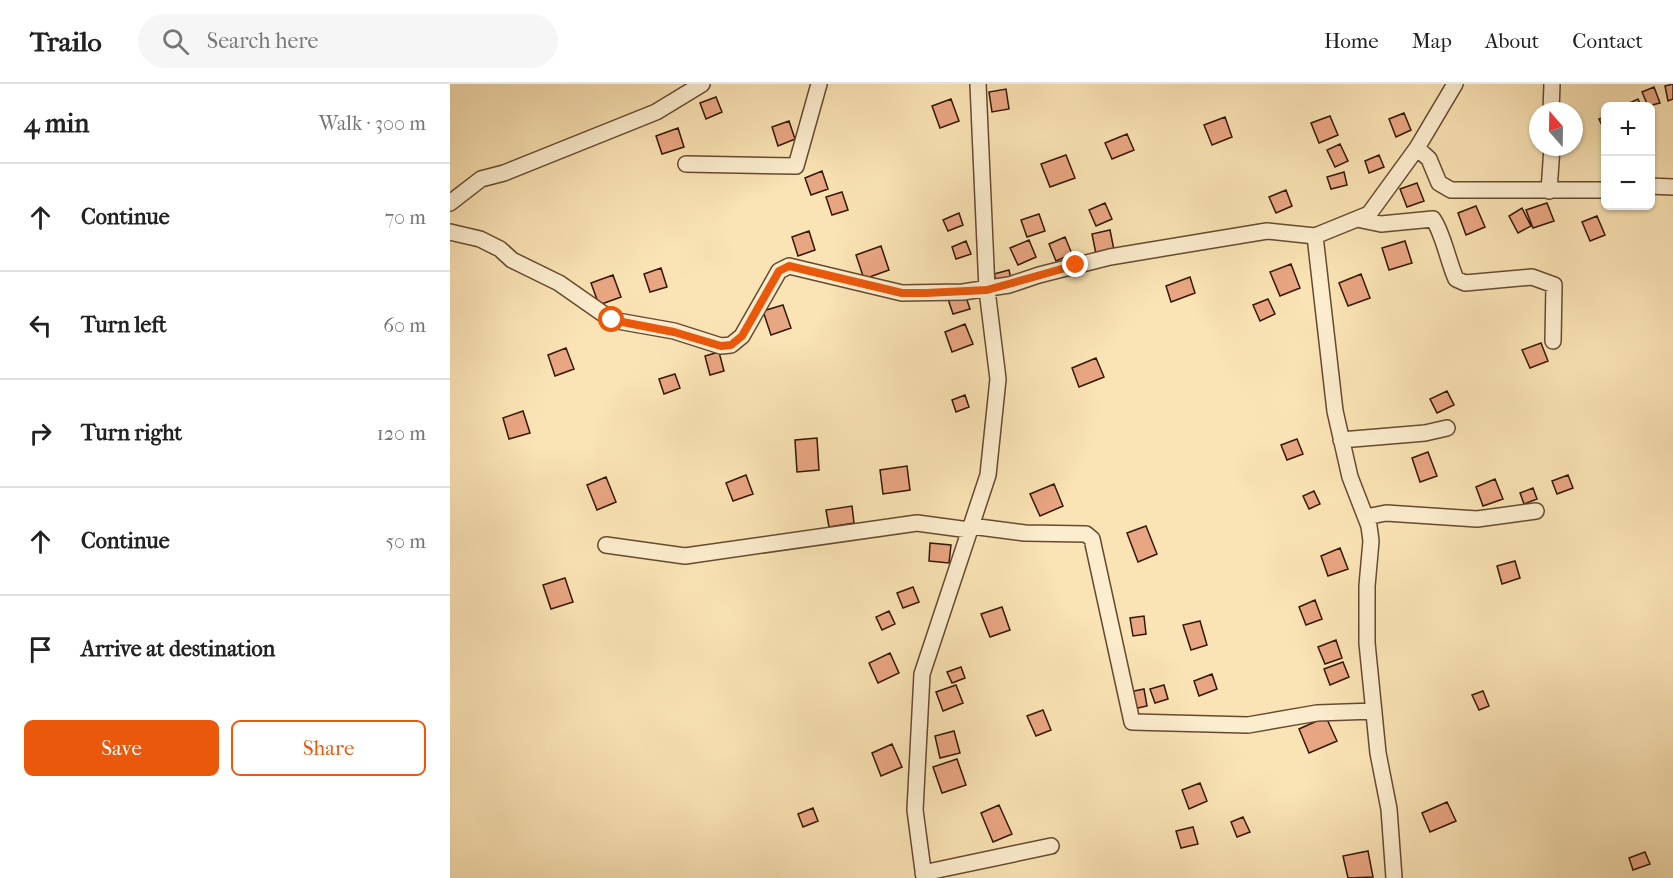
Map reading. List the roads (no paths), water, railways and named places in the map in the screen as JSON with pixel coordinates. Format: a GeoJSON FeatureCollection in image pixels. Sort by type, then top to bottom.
{"type":"FeatureCollection","features":[{"type":"Feature","properties":{"kind":"street"},"geometry":{"type":"LineString","coordinates":[[450,203],[481,179],[504,173],[656,112],[702,84]]}},
{"type":"Feature","properties":{"kind":"street"},"geometry":{"type":"LineString","coordinates":[[686,164],[796,166],[819,84]]}},
{"type":"Feature","properties":{"kind":"street"},"geometry":{"type":"LineString","coordinates":[[978,84],[987,290],[998,379],[988,475],[922,674],[915,810],[923,876],[1051,846]]}},
{"type":"Feature","properties":{"kind":"street"},"geometry":{"type":"LineString","coordinates":[[450,232],[480,239],[500,249],[512,260],[559,283],[612,320],[674,332],[721,346],[731,345],[742,336],[779,271],[789,266],[902,293],[987,290],[1110,257],[1267,231],[1315,236],[1370,214],[1417,148],[1455,84]]}},
{"type":"Feature","properties":{"kind":"street"},"geometry":{"type":"LineString","coordinates":[[1551,102],[1552,84]]}},
{"type":"Feature","properties":{"kind":"street"},"geometry":{"type":"LineString","coordinates":[[1417,148],[1429,159],[1439,183],[1451,190],[1601,190]]}},
{"type":"Feature","properties":{"kind":"street"},"geometry":{"type":"LineString","coordinates":[[1549,191],[1551,156]]}},
{"type":"Feature","properties":{"kind":"street"},"geometry":{"type":"LineString","coordinates":[[1655,186],[1673,187]]}},
{"type":"Feature","properties":{"kind":"street"},"geometry":{"type":"LineString","coordinates":[[1356,219],[1381,224],[1433,219],[1440,228],[1445,252],[1456,279],[1465,283],[1532,277],[1554,285],[1553,341]]}},
{"type":"Feature","properties":{"kind":"street"},"geometry":{"type":"LineString","coordinates":[[1315,236],[1335,411],[1350,477],[1366,517],[1371,541],[1367,586],[1367,643],[1378,753],[1389,809],[1394,878]]}},
{"type":"Feature","properties":{"kind":"street"},"geometry":{"type":"LineString","coordinates":[[1341,440],[1425,433],[1447,428]]}},
{"type":"Feature","properties":{"kind":"street"},"geometry":{"type":"LineString","coordinates":[[1366,517],[1386,513],[1477,519],[1536,511]]}},
{"type":"Feature","properties":{"kind":"street"},"geometry":{"type":"LineString","coordinates":[[606,545],[685,556],[917,523],[1024,533],[1086,534],[1092,539],[1096,551],[1110,628],[1132,722],[1248,725],[1317,713],[1374,711]]}}]}
